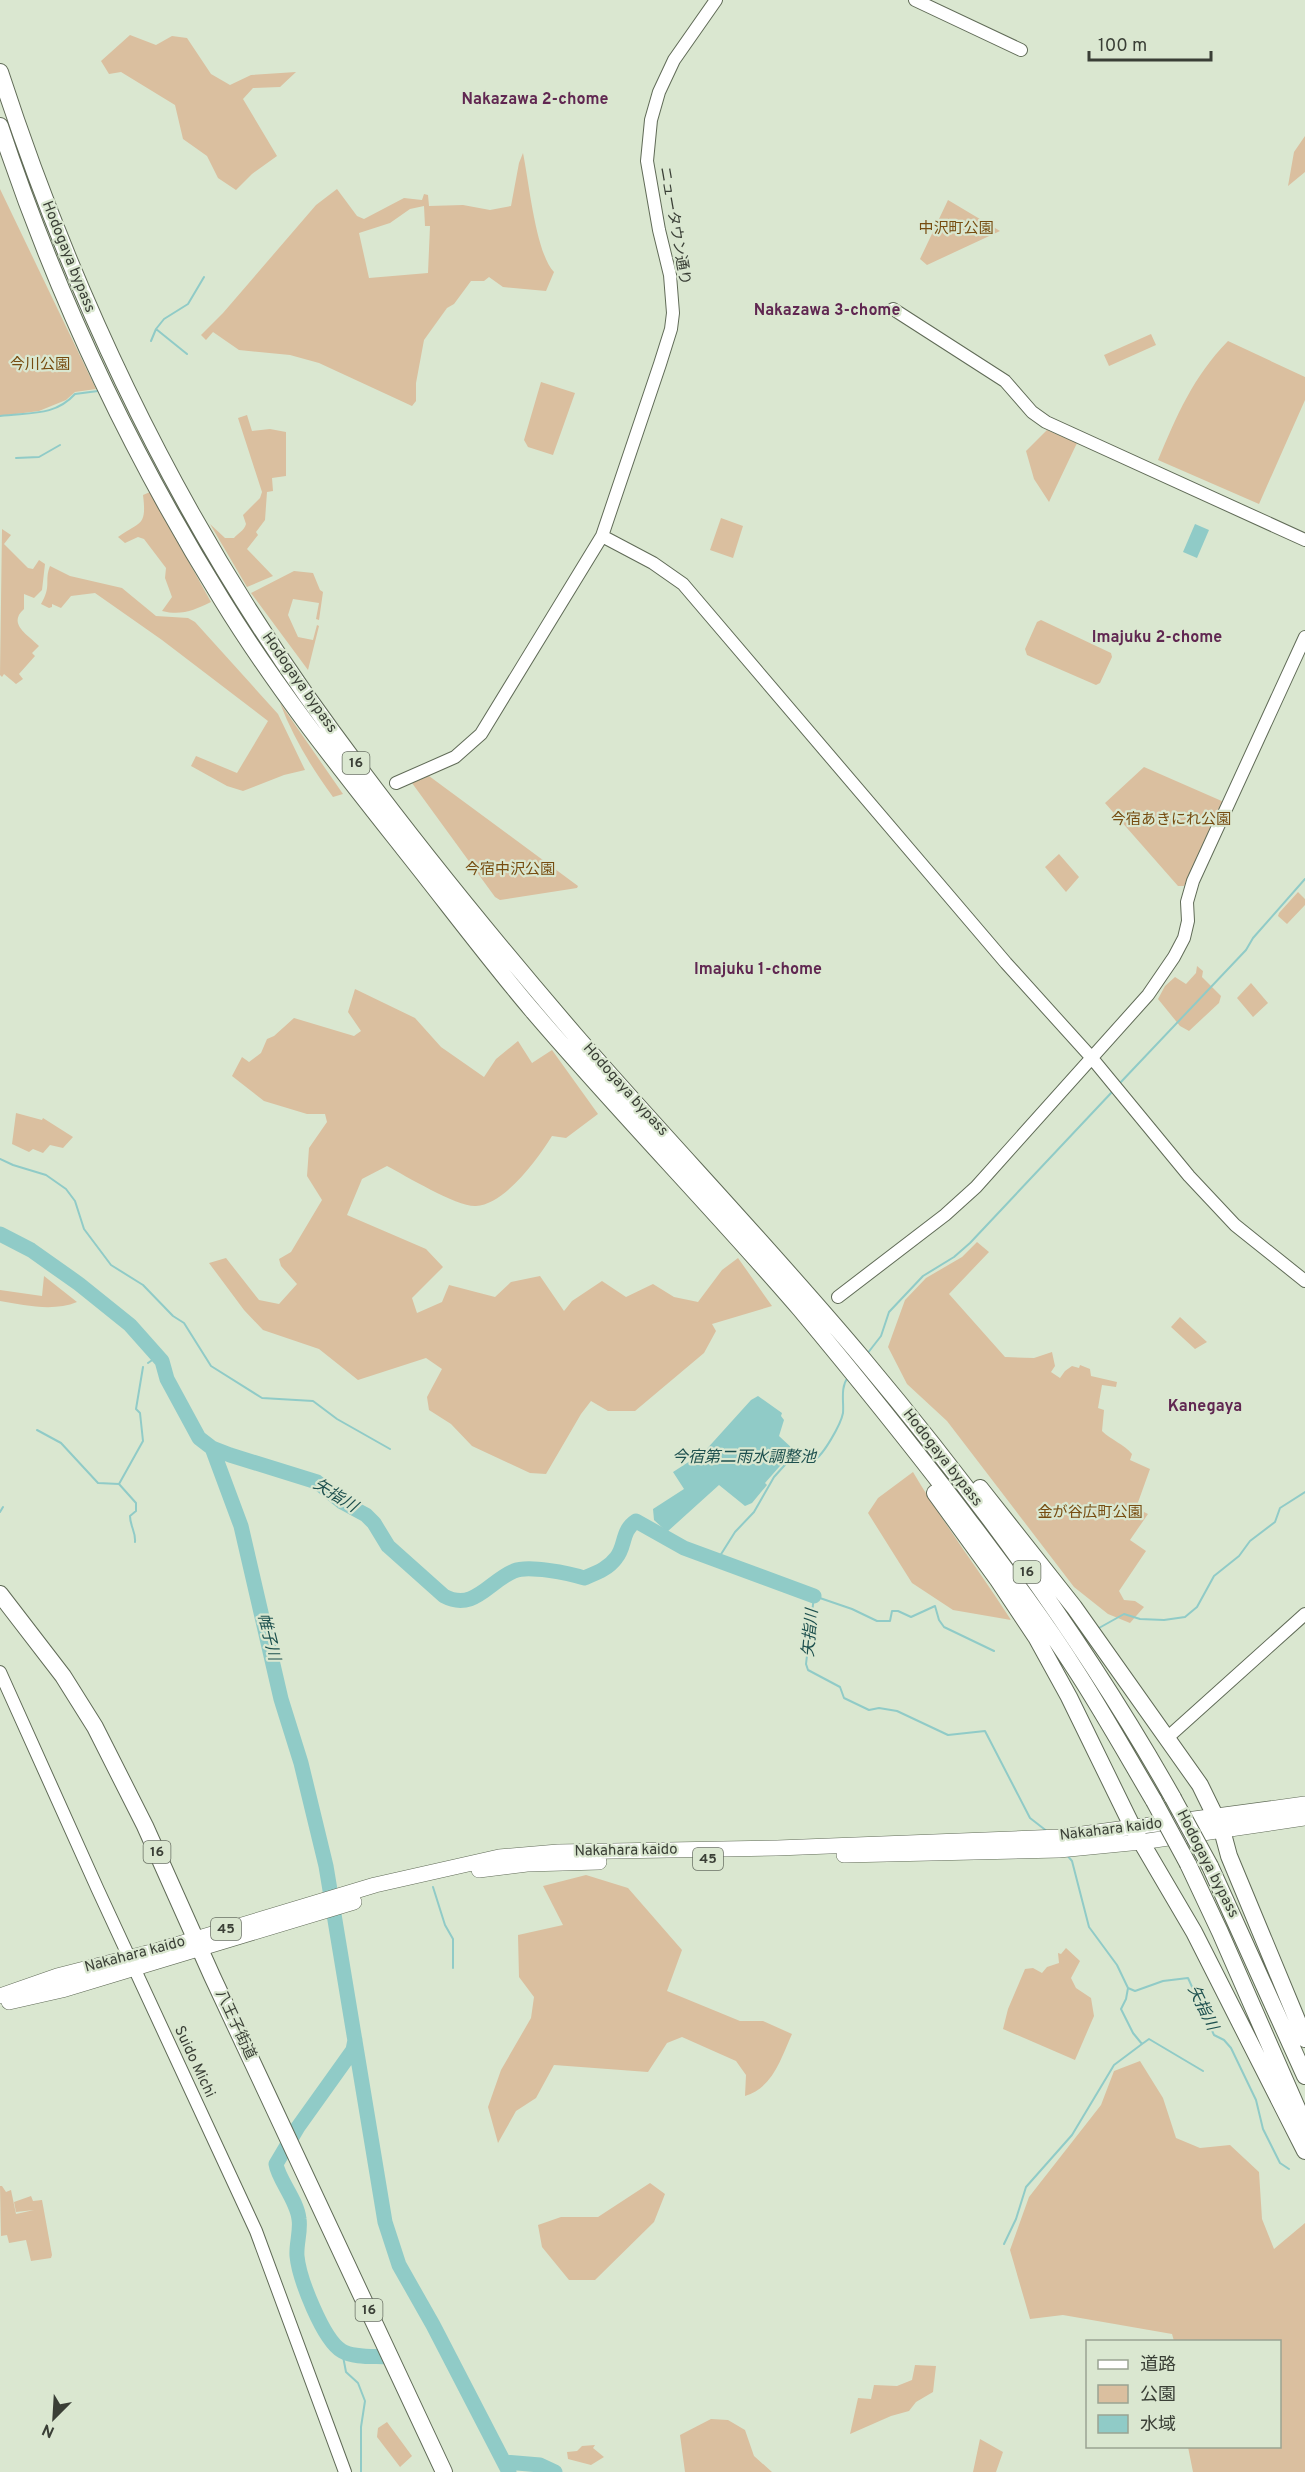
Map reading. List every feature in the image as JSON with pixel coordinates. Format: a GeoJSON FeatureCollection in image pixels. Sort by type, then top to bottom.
{"type":"FeatureCollection","features":[{"type":"Feature","properties":{"kind":"highway","name":"Hodogaya bypass"},"geometry":{"type":"LineString","coordinates":[[0,72],[27,155],[64,251],[102,339],[189,509],[273,646],[374,787],[525,974],[577,1037],[784,1266],[863,1358],[933,1444],[997,1529],[1088,1659],[1173,1798],[1210,1866],[1305,2076]]}},
{"type":"Feature","properties":{"kind":"highway","name":"Hodogaya bypass"},"geometry":{"type":"LineString","coordinates":[[0,126],[42,243],[70,312],[112,399],[189,546],[224,604],[284,694],[530,1008],[753,1256],[877,1402],[1036,1611],[1104,1715],[1188,1864],[1225,1942],[1305,2126]]}},
{"type":"Feature","properties":{"kind":"highway"},"geometry":{"type":"LineString","coordinates":[[863,1358],[943,1443],[1009,1524],[1074,1607],[1200,1785],[1219,1823],[1229,1856],[1305,2039]]}},
{"type":"Feature","properties":{"kind":"highway"},"geometry":{"type":"LineString","coordinates":[[877,1402],[953,1521],[998,1580],[1036,1637],[1069,1697],[1137,1835],[1194,1932],[1305,2151]]}},
{"type":"Feature","properties":{"kind":"highway","name":"八王子街道"},"geometry":{"type":"LineString","coordinates":[[0,1594],[63,1676],[95,1727],[145,1826],[444,2472]]}},
{"type":"Feature","properties":{"kind":"main road","name":"Nakahara kaido"},"geometry":{"type":"LineString","coordinates":[[0,2005],[341,1900],[478,1870],[527,1864],[781,1856],[1035,1852],[1219,1823],[1305,1804]]}},
{"type":"Feature","properties":{"kind":"main road","name":"Nakahara kaido"},"geometry":{"type":"LineString","coordinates":[[1219,1823],[1305,1818]]}},
{"type":"Feature","properties":{"kind":"main road","name":"Nakahara kaido"},"geometry":{"type":"LineString","coordinates":[[0,1996],[57,1976],[133,1963]]}},
{"type":"Feature","properties":{"kind":"street","name":"ニュータウン通り"},"geometry":{"type":"LineString","coordinates":[[396,783],[455,757],[481,734],[602,536],[660,364],[672,321],[670,275],[659,230],[647,161],[651,120],[659,92],[674,60],[716,0]]}},
{"type":"Feature","properties":{"kind":"street"},"geometry":{"type":"LineString","coordinates":[[915,0],[1021,50]]}},
{"type":"Feature","properties":{"kind":"street"},"geometry":{"type":"LineString","coordinates":[[893,309],[1005,381],[1032,412],[1046,423],[1305,540]]}},
{"type":"Feature","properties":{"kind":"street"},"geometry":{"type":"LineString","coordinates":[[602,536],[653,563],[683,584],[1006,963],[1092,1058],[1167,1150],[1235,1225],[1305,1281]]}},
{"type":"Feature","properties":{"kind":"street"},"geometry":{"type":"LineString","coordinates":[[837,1297],[945,1215],[976,1187],[1148,995],[1184,938],[1188,921],[1187,902],[1193,881],[1305,637]]}},
{"type":"Feature","properties":{"kind":"street"},"geometry":{"type":"LineString","coordinates":[[1167,1738],[1305,1614]]}},
{"type":"Feature","properties":{"kind":"street","name":"Suido Michi"},"geometry":{"type":"LineString","coordinates":[[0,1672],[256,2231],[345,2472]]}},
{"type":"Feature","properties":{"kind":"green space"},"geometry":{"type":"Polygon","coordinates":[[[130,35],[156,45],[172,36],[187,38],[211,74],[230,85],[251,75],[296,72],[280,87],[253,88],[243,99],[277,156],[252,174],[236,190],[218,178],[207,156],[183,139],[175,105],[121,72],[109,74],[101,61],[130,35]]]}},
{"type":"Feature","properties":{"kind":"green space"},"geometry":{"type":"Polygon","coordinates":[[[1305,136],[1305,172],[1288,186],[1294,152],[1305,136]]]}},
{"type":"Feature","properties":{"kind":"green space"},"geometry":{"type":"Polygon","coordinates":[[[523,153],[542,250],[554,272],[546,291],[503,287],[489,277],[484,281],[471,281],[454,304],[447,308],[424,340],[416,383],[416,401],[412,406],[319,363],[290,355],[239,350],[213,332],[206,340],[201,335],[223,313],[316,205],[337,189],[357,216],[364,219],[404,198],[422,200],[424,194],[428,195],[429,206],[463,205],[490,210],[511,206],[523,153]],[[424,206],[410,209],[390,223],[359,233],[369,278],[428,273],[430,226],[425,226],[424,206]]]}},
{"type":"Feature","properties":{"kind":"green space","name":"今川公園"},"geometry":{"type":"Polygon","coordinates":[[[0,189],[96,389],[75,392],[66,400],[39,411],[0,416],[0,189]]]}},
{"type":"Feature","properties":{"kind":"green space","name":"中沢町公園"},"geometry":{"type":"Polygon","coordinates":[[[948,200],[1000,231],[927,265],[920,259],[948,200]]]}},
{"type":"Feature","properties":{"kind":"green space"},"geometry":{"type":"Polygon","coordinates":[[[1151,334],[1156,345],[1109,366],[1104,355],[1151,334]]]}},
{"type":"Feature","properties":{"kind":"green space"},"geometry":{"type":"Polygon","coordinates":[[[1228,341],[1305,377],[1305,400],[1259,504],[1158,460],[1179,412],[1195,383],[1228,341]]]}},
{"type":"Feature","properties":{"kind":"green space"},"geometry":{"type":"Polygon","coordinates":[[[541,382],[575,393],[553,455],[528,447],[524,440],[541,382]]]}},
{"type":"Feature","properties":{"kind":"green space"},"geometry":{"type":"Polygon","coordinates":[[[247,415],[252,431],[270,429],[286,432],[286,476],[272,478],[273,491],[267,492],[265,520],[256,532],[258,535],[247,549],[273,576],[247,587],[210,524],[225,538],[234,538],[246,524],[243,515],[260,498],[262,492],[238,418],[247,415]]]}},
{"type":"Feature","properties":{"kind":"green space"},"geometry":{"type":"Polygon","coordinates":[[[1047,430],[1077,443],[1049,502],[1034,479],[1026,451],[1047,430]]]}},
{"type":"Feature","properties":{"kind":"green space"},"geometry":{"type":"Polygon","coordinates":[[[150,492],[211,602],[193,610],[162,611],[172,597],[165,578],[166,568],[144,539],[138,537],[125,543],[118,537],[137,525],[143,518],[143,495],[150,492]]]}},
{"type":"Feature","properties":{"kind":"green space"},"geometry":{"type":"Polygon","coordinates":[[[721,518],[743,526],[733,558],[710,550],[721,518]]]}},
{"type":"Feature","properties":{"kind":"green space"},"geometry":{"type":"Polygon","coordinates":[[[2,529],[11,535],[4,544],[28,568],[33,569],[39,560],[45,564],[42,590],[34,598],[24,594],[24,609],[19,614],[18,624],[21,629],[39,646],[32,653],[35,656],[19,674],[23,679],[16,684],[4,674],[2,677],[0,675],[2,529]]]}},
{"type":"Feature","properties":{"kind":"green space"},"geometry":{"type":"Polygon","coordinates":[[[50,566],[70,576],[122,588],[156,616],[188,618],[195,622],[278,714],[305,770],[284,775],[243,791],[227,786],[191,766],[196,756],[237,773],[268,721],[162,640],[95,593],[71,596],[61,608],[52,604],[49,608],[41,604],[46,593],[50,566]]]}},
{"type":"Feature","properties":{"kind":"green space"},"geometry":{"type":"Polygon","coordinates":[[[294,571],[313,573],[323,592],[319,620],[316,619],[319,603],[293,599],[288,615],[298,637],[313,640],[317,625],[319,626],[308,670],[251,593],[294,571]]]}},
{"type":"Feature","properties":{"kind":"green space"},"geometry":{"type":"Polygon","coordinates":[[[1041,620],[1111,653],[1112,657],[1100,683],[1096,685],[1027,655],[1025,649],[1037,622],[1041,620]]]}},
{"type":"Feature","properties":{"kind":"green space"},"geometry":{"type":"Polygon","coordinates":[[[280,703],[343,794],[333,797],[325,786],[297,740],[280,703]]]}},
{"type":"Feature","properties":{"kind":"green space","name":"今宿あきにれ公園"},"geometry":{"type":"Polygon","coordinates":[[[1144,767],[1224,802],[1184,886],[1178,886],[1105,803],[1144,767]]]}},
{"type":"Feature","properties":{"kind":"green space","name":"今宿中沢公園"},"geometry":{"type":"Polygon","coordinates":[[[429,776],[578,886],[577,888],[500,900],[495,897],[412,783],[429,776]]]}},
{"type":"Feature","properties":{"kind":"green space"},"geometry":{"type":"Polygon","coordinates":[[[1059,854],[1079,877],[1066,892],[1045,867],[1059,854]]]}},
{"type":"Feature","properties":{"kind":"green space"},"geometry":{"type":"Polygon","coordinates":[[[1298,892],[1305,899],[1305,905],[1287,924],[1278,916],[1279,913],[1298,892]]]}},
{"type":"Feature","properties":{"kind":"green space"},"geometry":{"type":"Polygon","coordinates":[[[1197,966],[1203,971],[1202,977],[1221,996],[1219,1003],[1189,1031],[1180,1026],[1158,999],[1165,986],[1175,977],[1186,984],[1196,973],[1197,966]]]}},
{"type":"Feature","properties":{"kind":"green space"},"geometry":{"type":"Polygon","coordinates":[[[1251,983],[1268,1003],[1253,1017],[1237,998],[1251,983]]]}},
{"type":"Feature","properties":{"kind":"green space"},"geometry":{"type":"Polygon","coordinates":[[[355,989],[415,1018],[441,1047],[484,1077],[496,1059],[518,1041],[532,1063],[552,1050],[598,1114],[566,1138],[552,1136],[519,1179],[498,1198],[487,1204],[476,1206],[457,1202],[387,1166],[362,1179],[347,1215],[426,1249],[443,1267],[412,1298],[417,1313],[442,1302],[449,1285],[495,1297],[511,1282],[540,1276],[564,1311],[572,1301],[602,1281],[626,1297],[653,1284],[674,1297],[698,1302],[722,1270],[738,1258],[772,1306],[712,1324],[716,1331],[704,1353],[635,1411],[608,1411],[591,1401],[546,1474],[530,1473],[472,1446],[451,1424],[429,1410],[427,1397],[442,1369],[426,1358],[358,1380],[319,1349],[263,1330],[244,1310],[209,1263],[226,1258],[259,1300],[279,1304],[297,1284],[281,1266],[279,1259],[291,1252],[322,1200],[307,1176],[309,1148],[327,1122],[325,1114],[307,1114],[264,1101],[232,1076],[242,1057],[249,1062],[261,1053],[267,1039],[274,1036],[294,1018],[354,1036],[361,1031],[348,1012],[355,989]]]}},
{"type":"Feature","properties":{"kind":"green space"},"geometry":{"type":"Polygon","coordinates":[[[16,1113],[42,1120],[43,1118],[73,1137],[63,1148],[50,1145],[43,1153],[33,1149],[29,1152],[12,1144],[16,1113]]]}},
{"type":"Feature","properties":{"kind":"green space","name":"金が谷広町公園"},"geometry":{"type":"Polygon","coordinates":[[[977,1242],[989,1252],[949,1294],[1005,1357],[1034,1358],[1052,1352],[1055,1366],[1051,1372],[1060,1378],[1072,1366],[1079,1368],[1080,1365],[1090,1369],[1091,1376],[1117,1382],[1116,1387],[1102,1385],[1098,1408],[1104,1410],[1102,1431],[1132,1454],[1130,1460],[1150,1469],[1136,1508],[1148,1514],[1130,1540],[1146,1551],[1119,1591],[1124,1600],[1135,1601],[1144,1607],[1130,1623],[1108,1614],[1074,1587],[947,1421],[907,1384],[888,1347],[905,1300],[926,1278],[962,1257],[977,1242]]]}},
{"type":"Feature","properties":{"kind":"green space"},"geometry":{"type":"Polygon","coordinates":[[[44,1276],[77,1302],[48,1307],[0,1301],[0,1290],[42,1296],[44,1276]]]}},
{"type":"Feature","properties":{"kind":"green space"},"geometry":{"type":"Polygon","coordinates":[[[1180,1317],[1207,1342],[1195,1349],[1171,1327],[1180,1317]]]}},
{"type":"Feature","properties":{"kind":"green space"},"geometry":{"type":"Polygon","coordinates":[[[913,1472],[936,1510],[1011,1620],[953,1610],[912,1583],[868,1513],[878,1498],[913,1472]]]}},
{"type":"Feature","properties":{"kind":"green space"},"geometry":{"type":"Polygon","coordinates":[[[586,1875],[628,1888],[682,1950],[667,1991],[740,2021],[763,2021],[792,2034],[780,2062],[769,2079],[755,2092],[745,2096],[746,2075],[736,2061],[682,2037],[667,2043],[648,2072],[554,2065],[536,2098],[516,2111],[498,2143],[488,2107],[501,2070],[531,2018],[534,1997],[519,1977],[518,1935],[563,1925],[543,1886],[586,1875]]]}},
{"type":"Feature","properties":{"kind":"green space"},"geometry":{"type":"Polygon","coordinates":[[[1066,1948],[1080,1961],[1071,1978],[1076,1988],[1091,1998],[1094,2016],[1075,2060],[1003,2029],[1008,2009],[1025,1969],[1033,1968],[1042,1973],[1047,1967],[1059,1963],[1058,1953],[1061,1954],[1066,1948]]]}},
{"type":"Feature","properties":{"kind":"green space"},"geometry":{"type":"Polygon","coordinates":[[[1140,2061],[1163,2098],[1176,2138],[1200,2148],[1230,2145],[1259,2172],[1262,2219],[1274,2249],[1305,2223],[1305,2472],[1193,2472],[1188,2448],[1281,2448],[1281,2340],[1174,2340],[1172,2334],[1063,2315],[1030,2319],[1010,2250],[1029,2197],[1101,2105],[1114,2071],[1140,2061]]]}},
{"type":"Feature","properties":{"kind":"green space"},"geometry":{"type":"Polygon","coordinates":[[[650,2183],[665,2194],[654,2222],[595,2280],[569,2280],[542,2247],[538,2225],[561,2217],[598,2217],[650,2183]]]}},
{"type":"Feature","properties":{"kind":"green space"},"geometry":{"type":"Polygon","coordinates":[[[0,2186],[6,2192],[11,2190],[16,2214],[34,2210],[16,2212],[14,2202],[31,2196],[33,2201],[42,2200],[51,2258],[31,2261],[26,2240],[9,2243],[7,2235],[1,2236],[0,2186]]]}},
{"type":"Feature","properties":{"kind":"green space"},"geometry":{"type":"Polygon","coordinates":[[[915,2365],[936,2366],[933,2392],[916,2402],[909,2411],[891,2416],[850,2434],[858,2398],[871,2399],[874,2385],[897,2386],[912,2380],[915,2365]]]}},
{"type":"Feature","properties":{"kind":"green space"},"geometry":{"type":"Polygon","coordinates":[[[711,2419],[728,2420],[745,2430],[754,2456],[772,2472],[685,2472],[680,2435],[711,2419]]]}},
{"type":"Feature","properties":{"kind":"green space"},"geometry":{"type":"Polygon","coordinates":[[[387,2422],[412,2456],[400,2467],[377,2437],[378,2428],[387,2422]]]}},
{"type":"Feature","properties":{"kind":"green space"},"geometry":{"type":"Polygon","coordinates":[[[980,2439],[1003,2452],[996,2472],[973,2472],[980,2439]]]}},
{"type":"Feature","properties":{"kind":"green space"},"geometry":{"type":"Polygon","coordinates":[[[595,2445],[593,2448],[604,2457],[591,2465],[568,2459],[567,2452],[577,2451],[582,2446],[595,2445]]]}},
{"type":"Feature","properties":{"kind":"water"},"geometry":{"type":"Polygon","coordinates":[[[1195,524],[1209,530],[1197,558],[1183,552],[1195,524]]]}},
{"type":"Feature","properties":{"kind":"water","name":"今宿第二雨水調整池"},"geometry":{"type":"Polygon","coordinates":[[[758,1396],[782,1413],[784,1420],[779,1436],[794,1450],[765,1483],[767,1485],[752,1503],[745,1506],[719,1485],[667,1532],[654,1520],[653,1509],[684,1489],[673,1472],[704,1452],[751,1400],[758,1396]]]}},
{"type":"Feature","properties":{"kind":"waterway"},"geometry":{"type":"LineString","coordinates":[[156,329],[164,319],[188,304],[204,277]]}},
{"type":"Feature","properties":{"kind":"waterway"},"geometry":{"type":"LineString","coordinates":[[151,341],[156,329],[187,354]]}},
{"type":"Feature","properties":{"kind":"waterway"},"geometry":{"type":"LineString","coordinates":[[0,416],[50,410],[75,394],[98,391]]}},
{"type":"Feature","properties":{"kind":"waterway"},"geometry":{"type":"LineString","coordinates":[[16,458],[39,457],[60,445]]}},
{"type":"Feature","properties":{"kind":"waterway"},"geometry":{"type":"LineString","coordinates":[[1120,1083],[1246,950],[1253,938],[1305,879]]}},
{"type":"Feature","properties":{"kind":"waterway"},"geometry":{"type":"LineString","coordinates":[[867,1354],[881,1336],[889,1312],[923,1276],[954,1257],[970,1243],[1112,1092]]}},
{"type":"Feature","properties":{"kind":"waterway"},"geometry":{"type":"LineString","coordinates":[[0,1159],[46,1175],[66,1189],[75,1201],[84,1229],[111,1265],[143,1285],[173,1316],[184,1323],[211,1366],[262,1398],[313,1401],[337,1419],[390,1449]]}},
{"type":"Feature","properties":{"kind":"waterway","name":"矢指川"},"geometry":{"type":"LineString","coordinates":[[0,1234],[31,1250],[79,1284],[130,1325],[162,1361],[167,1379],[199,1438],[212,1448],[230,1455],[317,1482],[342,1502],[366,1515],[374,1523],[388,1546],[444,1596],[455,1600],[473,1598],[505,1576],[520,1569],[549,1570],[584,1578],[613,1562],[621,1549],[628,1529],[636,1521],[684,1548],[814,1596]]}},
{"type":"Feature","properties":{"kind":"waterway"},"geometry":{"type":"LineString","coordinates":[[148,1363],[158,1356]]}},
{"type":"Feature","properties":{"kind":"waterway"},"geometry":{"type":"LineString","coordinates":[[135,1542],[130,1516],[136,1511],[136,1503],[119,1484],[143,1441],[140,1413],[136,1409],[143,1367]]}},
{"type":"Feature","properties":{"kind":"waterway"},"geometry":{"type":"LineString","coordinates":[[718,1559],[735,1532],[754,1512],[774,1477],[792,1457],[809,1462],[818,1457],[827,1446],[842,1418],[843,1390],[848,1377]]}},
{"type":"Feature","properties":{"kind":"waterway"},"geometry":{"type":"LineString","coordinates":[[37,1430],[61,1443],[98,1483],[119,1484]]}},
{"type":"Feature","properties":{"kind":"waterway","name":"帷子川"},"geometry":{"type":"LineString","coordinates":[[212,1448],[241,1526],[281,1699],[301,1763],[326,1866],[385,2222],[399,2265],[433,2325],[509,2472]]}},
{"type":"Feature","properties":{"kind":"waterway"},"geometry":{"type":"LineString","coordinates":[[1099,1628],[1124,1614],[1140,1619],[1164,1620],[1185,1617],[1197,1607],[1214,1576],[1239,1556],[1250,1541],[1275,1522],[1280,1508],[1305,1492]]}},
{"type":"Feature","properties":{"kind":"waterway"},"geometry":{"type":"LineString","coordinates":[[0,1512],[3,1507]]}},
{"type":"Feature","properties":{"kind":"waterway","name":"矢指川"},"geometry":{"type":"LineString","coordinates":[[994,1651],[944,1627],[939,1620],[935,1606],[911,1617],[898,1611],[892,1611],[890,1621],[877,1621],[852,1609],[814,1596],[806,1664],[808,1670],[840,1687],[844,1698],[869,1710],[879,1708],[897,1711],[948,1735],[985,1731],[1030,1818],[1048,1832]]}},
{"type":"Feature","properties":{"kind":"waterway","name":"矢指川"},"geometry":{"type":"LineString","coordinates":[[1067,1855],[1072,1861],[1089,1927],[1117,1965],[1128,1988],[1135,1991],[1163,1981],[1188,1978],[1214,2035],[1224,2040],[1231,2048],[1256,2100],[1263,2129],[1280,2163],[1289,2169]]}},
{"type":"Feature","properties":{"kind":"waterway"},"geometry":{"type":"LineString","coordinates":[[433,1887],[445,1925],[453,1939],[453,1968]]}},
{"type":"Feature","properties":{"kind":"waterway"},"geometry":{"type":"LineString","coordinates":[[1128,1988],[1121,2009],[1133,2033],[1142,2044],[1149,2039],[1203,2071]]}},
{"type":"Feature","properties":{"kind":"waterway"},"geometry":{"type":"LineString","coordinates":[[355,2040],[353,2050],[298,2127],[276,2164],[298,2212],[297,2256],[302,2279],[327,2335],[335,2345],[347,2353],[358,2356],[388,2357]]}},
{"type":"Feature","properties":{"kind":"waterway"},"geometry":{"type":"LineString","coordinates":[[1004,2244],[1016,2219],[1026,2187],[1072,2135],[1114,2065],[1142,2044]]}},
{"type":"Feature","properties":{"kind":"waterway"},"geometry":{"type":"LineString","coordinates":[[342,2351],[346,2372],[358,2383],[365,2401],[361,2427],[361,2472]]}},
{"type":"Feature","properties":{"kind":"waterway","name":"帷子川"},"geometry":{"type":"LineString","coordinates":[[504,2462],[540,2465],[555,2472]]}},
{"type":"Feature","properties":{"kind":"district","name":"Nakazawa 2-chome"},"geometry":{"type":"Point","coordinates":[535,100]}},
{"type":"Feature","properties":{"kind":"district","name":"Nakazawa 3-chome"},"geometry":{"type":"Point","coordinates":[827,311]}},
{"type":"Feature","properties":{"kind":"district","name":"Imajuku 2-chome"},"geometry":{"type":"Point","coordinates":[1157,638]}},
{"type":"Feature","properties":{"kind":"district","name":"Imajuku 1-chome"},"geometry":{"type":"Point","coordinates":[758,970]}},
{"type":"Feature","properties":{"kind":"district","name":"Kanegaya"},"geometry":{"type":"Point","coordinates":[1205,1407]}}]}
